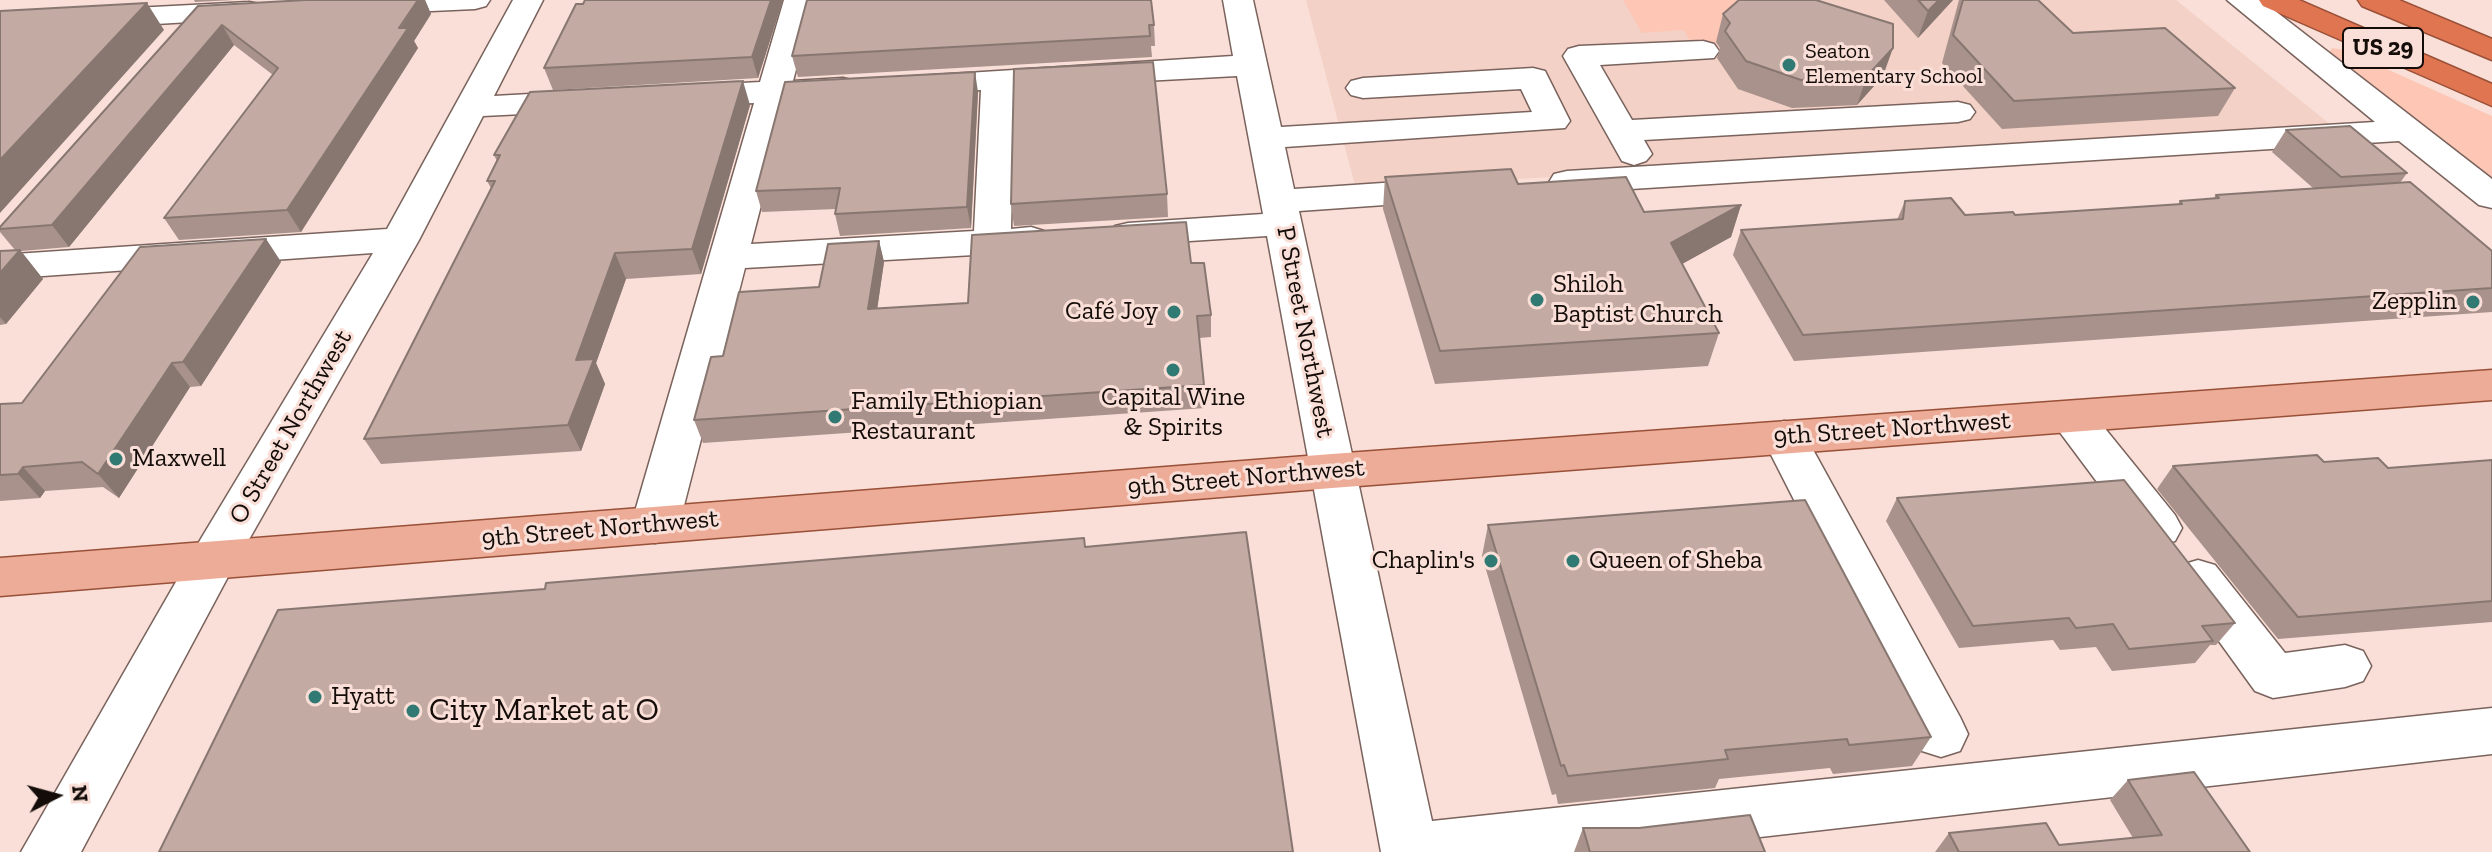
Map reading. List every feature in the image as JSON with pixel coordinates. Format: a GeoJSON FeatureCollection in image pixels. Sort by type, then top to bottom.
{"type":"FeatureCollection","features":[{"type":"Feature","properties":{"kind":"highway","name":"US 29"},"geometry":{"type":"LineString","coordinates":[[2274,0],[2492,96]]}},
{"type":"Feature","properties":{"kind":"highway","name":"US 29"},"geometry":{"type":"LineString","coordinates":[[2373,0],[2492,50]]}},
{"type":"Feature","properties":{"kind":"main road","name":"9th Street Northwest"},"geometry":{"type":"LineString","coordinates":[[0,577],[1332,471],[2492,385]]}},
{"type":"Feature","properties":{"kind":"street"},"geometry":{"type":"LineString","coordinates":[[338,7],[475,0]]}},
{"type":"Feature","properties":{"kind":"street","name":"O Street Northwest"},"geometry":{"type":"LineString","coordinates":[[50,852],[213,560],[400,240],[528,0]]}},
{"type":"Feature","properties":{"kind":"street"},"geometry":{"type":"LineString","coordinates":[[655,525],[799,0]]}},
{"type":"Feature","properties":{"kind":"street","name":"P Street Northwest"},"geometry":{"type":"LineString","coordinates":[[1238,0],[1410,851]]}},
{"type":"Feature","properties":{"kind":"street"},"geometry":{"type":"LineString","coordinates":[[2242,0],[2492,197]]}},
{"type":"Feature","properties":{"kind":"street"},"geometry":{"type":"LineString","coordinates":[[0,24],[61,11],[200,13],[277,10]]}},
{"type":"Feature","properties":{"kind":"street"},"geometry":{"type":"LineString","coordinates":[[169,49],[200,13]]}},
{"type":"Feature","properties":{"kind":"street"},"geometry":{"type":"LineString","coordinates":[[1647,177],[1579,56],[1703,51]]}},
{"type":"Feature","properties":{"kind":"street"},"geometry":{"type":"LineString","coordinates":[[655,98],[1251,65]]}},
{"type":"Feature","properties":{"kind":"street"},"geometry":{"type":"LineString","coordinates":[[1267,138],[1553,121],[1533,78],[1363,88]]}},
{"type":"Feature","properties":{"kind":"street"},"geometry":{"type":"LineString","coordinates":[[992,242],[998,79]]}},
{"type":"Feature","properties":{"kind":"street"},"geometry":{"type":"LineString","coordinates":[[470,107],[610,100]]}},
{"type":"Feature","properties":{"kind":"street"},"geometry":{"type":"LineString","coordinates":[[1621,131],[1958,112]]}},
{"type":"Feature","properties":{"kind":"street"},"geometry":{"type":"LineString","coordinates":[[1540,184],[2407,130]]}},
{"type":"Feature","properties":{"kind":"street"},"geometry":{"type":"LineString","coordinates":[[730,257],[1084,236],[1479,188]]}},
{"type":"Feature","properties":{"kind":"street"},"geometry":{"type":"LineString","coordinates":[[0,267],[400,240]]}},
{"type":"Feature","properties":{"kind":"street"},"geometry":{"type":"LineString","coordinates":[[2071,416],[2273,676],[2345,666]]}},
{"type":"Feature","properties":{"kind":"street"},"geometry":{"type":"LineString","coordinates":[[1784,437],[1941,734]]}},
{"type":"Feature","properties":{"kind":"street"},"geometry":{"type":"LineString","coordinates":[[1410,851],[2492,731]]}},
{"type":"Feature","properties":{"kind":"shaded area","name":"Seaton Elementary School"},"geometry":{"type":"Polygon","coordinates":[[[1306,0],[2176,0],[2336,129],[1356,189],[1306,0]]]}},
{"type":"Feature","properties":{"kind":"shaded area"},"geometry":{"type":"Polygon","coordinates":[[[1623,0],[1819,0],[1836,20],[1738,21],[1710,47],[1694,48],[1684,30],[1642,33],[1623,0]]]}},
{"type":"Feature","properties":{"kind":"shaded area"},"geometry":{"type":"Polygon","coordinates":[[[2332,48],[2344,50],[2492,116],[2492,179],[2329,53],[2332,48]]]}},
{"type":"Feature","properties":{"kind":"building"},"geometry":{"type":"Polygon","coordinates":[[[306,0],[418,0],[399,28],[408,28],[287,210],[164,218],[278,68],[222,25],[52,225],[0,229],[198,6],[306,0]]]}},
{"type":"Feature","properties":{"kind":"building"},"geometry":{"type":"Polygon","coordinates":[[[585,0],[771,0],[752,57],[544,68],[576,4],[583,4],[585,0]]]}},
{"type":"Feature","properties":{"kind":"building"},"geometry":{"type":"Polygon","coordinates":[[[807,0],[1151,0],[1154,25],[1149,25],[1150,36],[792,56],[807,0]]]}},
{"type":"Feature","properties":{"kind":"building"},"geometry":{"type":"Polygon","coordinates":[[[1739,0],[1816,0],[1893,24],[1893,48],[1867,76],[1801,80],[1746,61],[1725,31],[1730,23],[1723,14],[1739,0]]]}},
{"type":"Feature","properties":{"kind":"building"},"geometry":{"type":"Polygon","coordinates":[[[1918,0],[1939,0],[1928,11],[1918,0]]]}},
{"type":"Feature","properties":{"kind":"building"},"geometry":{"type":"Polygon","coordinates":[[[1963,0],[2038,0],[2073,33],[2165,28],[2235,88],[2014,101],[1953,35],[1963,0]]]}},
{"type":"Feature","properties":{"kind":"building"},"geometry":{"type":"Polygon","coordinates":[[[147,3],[0,160],[0,11],[147,3]]]}},
{"type":"Feature","properties":{"kind":"building"},"geometry":{"type":"Polygon","coordinates":[[[1153,62],[1167,194],[1011,204],[1014,69],[1153,62]]]}},
{"type":"Feature","properties":{"kind":"building"},"geometry":{"type":"Polygon","coordinates":[[[975,72],[967,207],[835,214],[840,188],[756,191],[785,82],[975,72]]]}},
{"type":"Feature","properties":{"kind":"building"},"geometry":{"type":"Polygon","coordinates":[[[743,81],[692,249],[615,253],[576,360],[594,359],[568,425],[364,439],[495,181],[487,181],[500,155],[494,155],[530,92],[743,81]]]}},
{"type":"Feature","properties":{"kind":"building"},"geometry":{"type":"Polygon","coordinates":[[[2350,126],[2407,173],[2341,177],[2286,130],[2350,126]]]}},
{"type":"Feature","properties":{"kind":"building","name":"Shiloh Baptist Church"},"geometry":{"type":"Polygon","coordinates":[[[1511,169],[1518,184],[1626,177],[1644,212],[1741,205],[1671,243],[1719,333],[1440,351],[1385,177],[1511,169]]]}},
{"type":"Feature","properties":{"kind":"building"},"geometry":{"type":"Polygon","coordinates":[[[2410,182],[2492,251],[2492,288],[1803,335],[1741,230],[1903,219],[1905,201],[1951,198],[1965,215],[2013,212],[2015,215],[2182,204],[2180,201],[2219,198],[2216,195],[2410,182]]]}},
{"type":"Feature","properties":{"kind":"building"},"geometry":{"type":"Polygon","coordinates":[[[1186,222],[1191,263],[1204,263],[1211,315],[1197,316],[1204,385],[694,420],[711,357],[723,356],[739,292],[819,287],[828,244],[879,241],[868,309],[968,303],[972,235],[1186,222]]]}},
{"type":"Feature","properties":{"kind":"building"},"geometry":{"type":"Polygon","coordinates":[[[266,239],[183,362],[172,363],[98,474],[82,462],[23,467],[18,474],[0,475],[0,404],[22,403],[140,247],[266,239]]]}},
{"type":"Feature","properties":{"kind":"building"},"geometry":{"type":"Polygon","coordinates":[[[20,250],[0,273],[0,251],[20,250]]]}},
{"type":"Feature","properties":{"kind":"building"},"geometry":{"type":"Polygon","coordinates":[[[2317,455],[2324,462],[2378,458],[2388,468],[2492,460],[2492,601],[2298,617],[2173,466],[2317,455]]]}},
{"type":"Feature","properties":{"kind":"building"},"geometry":{"type":"Polygon","coordinates":[[[2124,480],[2235,623],[2202,626],[2213,641],[2129,649],[2113,624],[2076,628],[2069,618],[1973,626],[1897,498],[2124,480]]]}},
{"type":"Feature","properties":{"kind":"building"},"geometry":{"type":"Polygon","coordinates":[[[1805,500],[1931,737],[1849,745],[1847,739],[1725,750],[1728,759],[1568,776],[1564,765],[1561,766],[1488,525],[1805,500]]]}},
{"type":"Feature","properties":{"kind":"building"},"geometry":{"type":"Polygon","coordinates":[[[1246,532],[1293,852],[159,852],[278,610],[545,589],[546,583],[1084,538],[1085,547],[1246,532]]]}},
{"type":"Feature","properties":{"kind":"building"},"geometry":{"type":"Polygon","coordinates":[[[2194,772],[2250,852],[1959,852],[1949,833],[2046,823],[2059,845],[2162,835],[2128,780],[2194,772]]]}},
{"type":"Feature","properties":{"kind":"building"},"geometry":{"type":"Polygon","coordinates":[[[1750,815],[1765,852],[1590,852],[1583,828],[1639,828],[1750,815]]]}},
{"type":"Feature","properties":{"kind":"place","name":"Seaton Elementary School"},"geometry":{"type":"Point","coordinates":[1789,65]}},
{"type":"Feature","properties":{"kind":"place","name":"Shiloh Baptist Church"},"geometry":{"type":"Point","coordinates":[1537,300]}},
{"type":"Feature","properties":{"kind":"place","name":"Zepplin"},"geometry":{"type":"Point","coordinates":[2473,302]}},
{"type":"Feature","properties":{"kind":"place","name":"Café Joy"},"geometry":{"type":"Point","coordinates":[1174,312]}},
{"type":"Feature","properties":{"kind":"place","name":"Capital Wine & Spirits"},"geometry":{"type":"Point","coordinates":[1173,370]}},
{"type":"Feature","properties":{"kind":"place","name":"Family Ethiopian Restaurant"},"geometry":{"type":"Point","coordinates":[835,417]}},
{"type":"Feature","properties":{"kind":"place","name":"Maxwell"},"geometry":{"type":"Point","coordinates":[116,459]}},
{"type":"Feature","properties":{"kind":"place","name":"Chaplin's"},"geometry":{"type":"Point","coordinates":[1491,561]}},
{"type":"Feature","properties":{"kind":"place","name":"Queen of Sheba"},"geometry":{"type":"Point","coordinates":[1573,561]}},
{"type":"Feature","properties":{"kind":"place","name":"Hyatt"},"geometry":{"type":"Point","coordinates":[315,697]}},
{"type":"Feature","properties":{"kind":"place","name":"City Market at O"},"geometry":{"type":"Point","coordinates":[413,711]}}]}
